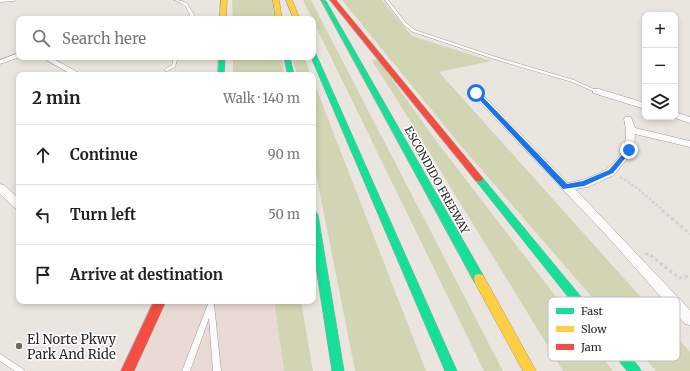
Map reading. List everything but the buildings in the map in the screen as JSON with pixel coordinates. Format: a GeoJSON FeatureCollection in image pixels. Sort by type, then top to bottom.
{"type":"FeatureCollection","features":[{"type":"Feature","properties":{"kind":"main road"},"geometry":{"type":"LineString","coordinates":[[223,16],[224,0]]}},
{"type":"Feature","properties":{"kind":"main road"},"geometry":{"type":"LineString","coordinates":[[276,0],[279,16]]}},
{"type":"Feature","properties":{"kind":"main road"},"geometry":{"type":"LineString","coordinates":[[289,0],[296,16]]}},
{"type":"Feature","properties":{"kind":"main road","name":"ESCONDIDO FREEWAY"},"geometry":{"type":"LineString","coordinates":[[322,0],[530,371]]}},
{"type":"Feature","properties":{"kind":"main road"},"geometry":{"type":"LineString","coordinates":[[333,0],[575,297]]}},
{"type":"Feature","properties":{"kind":"main road"},"geometry":{"type":"LineString","coordinates":[[222,60],[222,72]]}},
{"type":"Feature","properties":{"kind":"main road"},"geometry":{"type":"LineString","coordinates":[[288,60],[290,72]]}},
{"type":"Feature","properties":{"kind":"main road"},"geometry":{"type":"LineString","coordinates":[[316,60],[451,371]]}},
{"type":"Feature","properties":{"kind":"main road"},"geometry":{"type":"LineString","coordinates":[[316,236],[326,305],[338,371]]}},
{"type":"Feature","properties":{"kind":"main road"},"geometry":{"type":"LineString","coordinates":[[127,371],[159,304]]}},
{"type":"Feature","properties":{"kind":"main road"},"geometry":{"type":"LineString","coordinates":[[627,361],[635,371]]}},
{"type":"Feature","properties":{"kind":"street"},"geometry":{"type":"LineString","coordinates":[[0,62],[16,56]]}},
{"type":"Feature","properties":{"kind":"street"},"geometry":{"type":"LineString","coordinates":[[51,60],[73,72]]}},
{"type":"Feature","properties":{"kind":"street"},"geometry":{"type":"LineString","coordinates":[[596,91],[642,105]]}},
{"type":"Feature","properties":{"kind":"street"},"geometry":{"type":"LineString","coordinates":[[476,93],[565,187],[632,254],[670,297]]}},
{"type":"Feature","properties":{"kind":"street"},"geometry":{"type":"LineString","coordinates":[[678,116],[690,120]]}},
{"type":"Feature","properties":{"kind":"street"},"geometry":{"type":"LineString","coordinates":[[565,187],[584,184],[611,172],[629,150],[631,130],[628,119]]}},
{"type":"Feature","properties":{"kind":"street"},"geometry":{"type":"LineString","coordinates":[[631,130],[690,144]]}},
{"type":"Feature","properties":{"kind":"street"},"geometry":{"type":"LineString","coordinates":[[0,188],[16,202]]}},
{"type":"Feature","properties":{"kind":"street"},"geometry":{"type":"LineString","coordinates":[[680,308],[690,319]]}},
{"type":"Feature","properties":{"kind":"lane"},"geometry":{"type":"LineString","coordinates":[[0,2],[15,0]]}},
{"type":"Feature","properties":{"kind":"lane"},"geometry":{"type":"LineString","coordinates":[[174,0],[186,4],[192,16]]}},
{"type":"Feature","properties":{"kind":"lane"},"geometry":{"type":"LineString","coordinates":[[386,0],[405,24],[414,31],[495,58],[573,81],[596,91]]}},
{"type":"Feature","properties":{"kind":"lane"},"geometry":{"type":"LineString","coordinates":[[166,70],[174,66],[175,60]]}},
{"type":"Feature","properties":{"kind":"lane"},"geometry":{"type":"LineString","coordinates":[[186,371],[210,304]]}},
{"type":"Feature","properties":{"kind":"lane"},"geometry":{"type":"LineString","coordinates":[[211,304],[217,371]]}},
{"type":"Feature","properties":{"kind":"lane"},"geometry":{"type":"LineString","coordinates":[[0,357],[21,371]]}},
{"type":"Feature","properties":{"kind":"path"},"geometry":{"type":"LineString","coordinates":[[611,172],[637,188],[690,234]]}},
{"type":"Feature","properties":{"kind":"path"},"geometry":{"type":"LineString","coordinates":[[632,254],[649,254],[679,278],[690,276]]}},
{"type":"Feature","properties":{"kind":"shaded area"},"geometry":{"type":"Polygon","coordinates":[[[159,304],[274,304],[284,371],[127,371],[159,304]]]}},
{"type":"Feature","properties":{"kind":"green space"},"geometry":{"type":"Polygon","coordinates":[[[232,0],[272,0],[275,16],[233,16],[232,0]]]}},
{"type":"Feature","properties":{"kind":"green space"},"geometry":{"type":"Polygon","coordinates":[[[303,0],[311,0],[503,371],[484,371],[316,27],[316,16],[311,16],[303,0]]]}},
{"type":"Feature","properties":{"kind":"green space"},"geometry":{"type":"Polygon","coordinates":[[[342,0],[382,0],[412,36],[491,61],[439,72],[641,297],[592,297],[461,146],[342,0]]]}},
{"type":"Feature","properties":{"kind":"green space"},"geometry":{"type":"Polygon","coordinates":[[[373,59],[379,61],[437,142],[556,297],[548,297],[548,346],[396,98],[372,61],[373,59]]]}},
{"type":"Feature","properties":{"kind":"green space"},"geometry":{"type":"Polygon","coordinates":[[[233,60],[282,60],[284,72],[233,72],[233,60]]]}},
{"type":"Feature","properties":{"kind":"green space"},"geometry":{"type":"Polygon","coordinates":[[[293,60],[305,60],[310,72],[296,72],[293,60]]]}},
{"type":"Feature","properties":{"kind":"green space"},"geometry":{"type":"Polygon","coordinates":[[[316,88],[426,371],[355,371],[316,173],[316,88]]]}},
{"type":"Feature","properties":{"kind":"green space"},"geometry":{"type":"Polygon","coordinates":[[[274,304],[302,304],[313,371],[284,371],[274,304]]]}},
{"type":"Feature","properties":{"kind":"green space"},"geometry":{"type":"Polygon","coordinates":[[[680,341],[690,352],[690,371],[656,371],[647,361],[680,361],[680,341]]]}},
{"type":"Feature","properties":{"kind":"green space"},"geometry":{"type":"Polygon","coordinates":[[[557,361],[605,361],[613,371],[563,371],[557,361]]]}},
{"type":"Feature","properties":{"kind":"traffic: fast"},"geometry":{"type":"LineString","coordinates":[[323,1],[479,279]]}},
{"type":"Feature","properties":{"kind":"traffic: fast"},"geometry":{"type":"LineString","coordinates":[[221,72],[222,60]]}},
{"type":"Feature","properties":{"kind":"traffic: fast"},"geometry":{"type":"LineString","coordinates":[[288,60],[290,72]]}},
{"type":"Feature","properties":{"kind":"traffic: fast"},"geometry":{"type":"LineString","coordinates":[[316,60],[451,371]]}},
{"type":"Feature","properties":{"kind":"traffic: fast"},"geometry":{"type":"LineString","coordinates":[[479,179],[575,297]]}},
{"type":"Feature","properties":{"kind":"traffic: fast"},"geometry":{"type":"LineString","coordinates":[[316,234],[338,371]]}},
{"type":"Feature","properties":{"kind":"traffic: fast"},"geometry":{"type":"LineString","coordinates":[[627,361],[635,371]]}},
{"type":"Feature","properties":{"kind":"traffic: slow"},"geometry":{"type":"LineString","coordinates":[[223,16],[224,0]]}},
{"type":"Feature","properties":{"kind":"traffic: slow"},"geometry":{"type":"LineString","coordinates":[[276,0],[279,16]]}},
{"type":"Feature","properties":{"kind":"traffic: slow"},"geometry":{"type":"LineString","coordinates":[[289,0],[296,16]]}},
{"type":"Feature","properties":{"kind":"traffic: slow"},"geometry":{"type":"LineString","coordinates":[[479,279],[530,371]]}},
{"type":"Feature","properties":{"kind":"traffic: jam"},"geometry":{"type":"LineString","coordinates":[[333,0],[479,179]]}},
{"type":"Feature","properties":{"kind":"traffic: jam"},"geometry":{"type":"LineString","coordinates":[[127,371],[159,304]]}},
{"type":"Feature","properties":{"kind":"place","name":"El Norte Pkwy Park And Ride"},"geometry":{"type":"Point","coordinates":[19,346]}},
{"type":"Feature","properties":{"kind":"route"},"geometry":{"type":"LineString","coordinates":[[476,93],[565,187],[584,184],[611,172],[629,150]]}}]}
